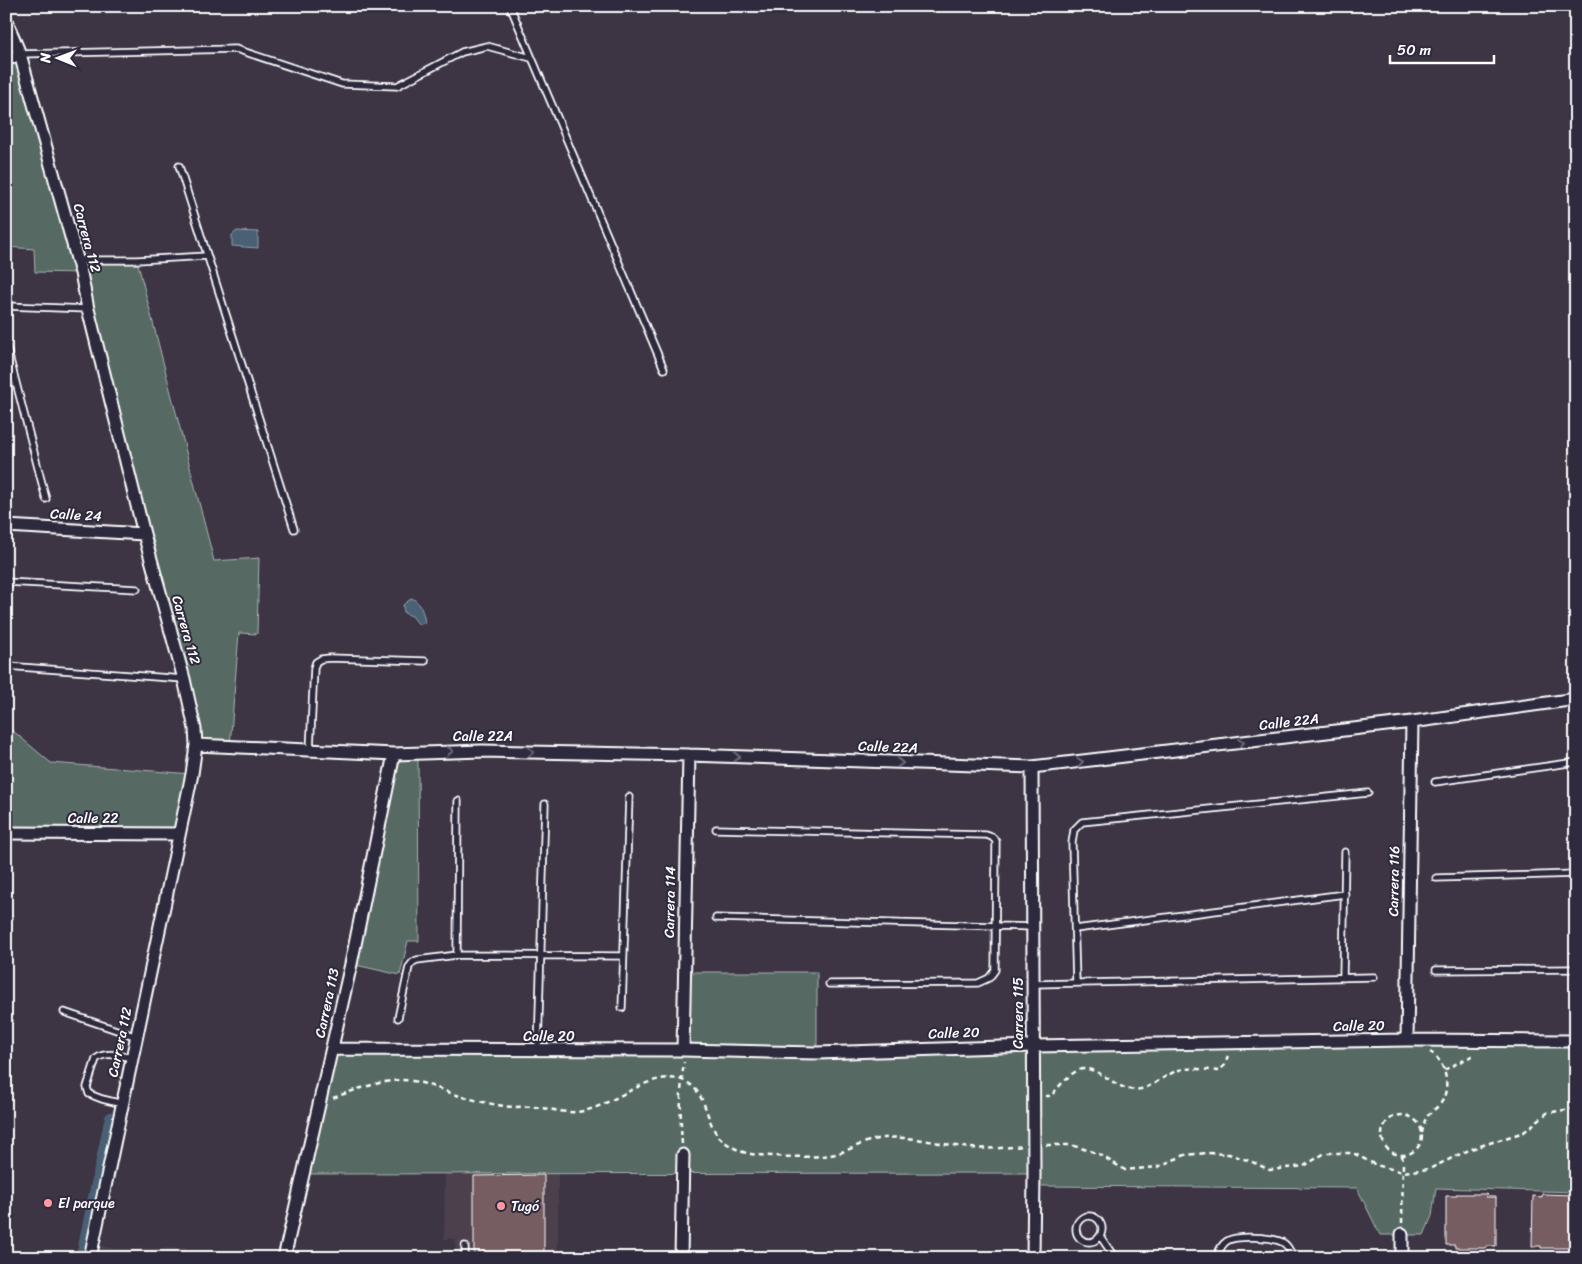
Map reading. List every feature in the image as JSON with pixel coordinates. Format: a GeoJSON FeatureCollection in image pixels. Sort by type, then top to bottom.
{"type":"FeatureCollection","features":[{"type":"Feature","properties":{"kind":"street","name":"Carrera 112"},"geometry":{"type":"LineString","coordinates":[[6,20],[20,54],[78,260],[88,309],[144,534],[184,679],[196,745],[192,774],[90,1258]]}},
{"type":"Feature","properties":{"kind":"street"},"geometry":{"type":"LineString","coordinates":[[6,60],[20,54]]}},
{"type":"Feature","properties":{"kind":"street","name":"Calle 24"},"geometry":{"type":"LineString","coordinates":[[6,526],[144,534]]}},
{"type":"Feature","properties":{"kind":"street","name":"Calle 22A"},"geometry":{"type":"LineString","coordinates":[[196,745],[394,754],[482,750],[689,755],[1032,768],[1412,722],[1576,699]]}},
{"type":"Feature","properties":{"kind":"street","name":"Carrera 116"},"geometry":{"type":"LineString","coordinates":[[1407,1040],[1412,722]]}},
{"type":"Feature","properties":{"kind":"street","name":"Carrera 113"},"geometry":{"type":"LineString","coordinates":[[284,1258],[333,1049],[394,754]]}},
{"type":"Feature","properties":{"kind":"street","name":"Carrera 114"},"geometry":{"type":"LineString","coordinates":[[683,1050],[689,755]]}},
{"type":"Feature","properties":{"kind":"street","name":"Carrera 115"},"geometry":{"type":"LineString","coordinates":[[1032,768],[1033,1258]]}},
{"type":"Feature","properties":{"kind":"street","name":"Calle 22"},"geometry":{"type":"LineString","coordinates":[[6,833],[179,834]]}},
{"type":"Feature","properties":{"kind":"street","name":"Calle 20"},"geometry":{"type":"LineString","coordinates":[[333,1049],[683,1050],[817,1053],[1033,1046],[1407,1040],[1576,1041]]}},
{"type":"Feature","properties":{"kind":"street"},"geometry":{"type":"LineString","coordinates":[[680,1258],[683,1155]]}},
{"type":"Feature","properties":{"kind":"street"},"geometry":{"type":"LineString","coordinates":[[1402,1234],[1402,1258]]}},
{"type":"Feature","properties":{"kind":"lane"},"geometry":{"type":"LineString","coordinates":[[510,6],[530,58],[664,370]]}},
{"type":"Feature","properties":{"kind":"lane"},"geometry":{"type":"LineString","coordinates":[[20,54],[236,49],[342,84],[397,86],[462,52],[487,46],[530,58]]}},
{"type":"Feature","properties":{"kind":"lane"},"geometry":{"type":"LineString","coordinates":[[179,166],[294,529]]}},
{"type":"Feature","properties":{"kind":"lane"},"geometry":{"type":"LineString","coordinates":[[78,260],[137,260],[207,256]]}},
{"type":"Feature","properties":{"kind":"lane"},"geometry":{"type":"LineString","coordinates":[[6,306],[88,309]]}},
{"type":"Feature","properties":{"kind":"lane"},"geometry":{"type":"LineString","coordinates":[[6,344],[46,499]]}},
{"type":"Feature","properties":{"kind":"lane"},"geometry":{"type":"LineString","coordinates":[[6,582],[137,589]]}},
{"type":"Feature","properties":{"kind":"lane"},"geometry":{"type":"LineString","coordinates":[[310,750],[314,668],[316,662],[321,659],[330,658],[425,661]]}},
{"type":"Feature","properties":{"kind":"lane"},"geometry":{"type":"LineString","coordinates":[[6,666],[184,679]]}},
{"type":"Feature","properties":{"kind":"lane"},"geometry":{"type":"LineString","coordinates":[[1435,782],[1576,762]]}},
{"type":"Feature","properties":{"kind":"lane"},"geometry":{"type":"LineString","coordinates":[[1076,984],[1072,843],[1074,830],[1082,822],[1368,793]]}},
{"type":"Feature","properties":{"kind":"lane"},"geometry":{"type":"LineString","coordinates":[[622,1008],[629,796]]}},
{"type":"Feature","properties":{"kind":"lane"},"geometry":{"type":"LineString","coordinates":[[457,955],[458,801]]}},
{"type":"Feature","properties":{"kind":"lane"},"geometry":{"type":"LineString","coordinates":[[538,1051],[545,804]]}},
{"type":"Feature","properties":{"kind":"lane"},"geometry":{"type":"LineString","coordinates":[[716,830],[986,835],[992,837],[997,845],[996,926],[995,970],[989,978],[978,983],[828,984]]}},
{"type":"Feature","properties":{"kind":"lane"},"geometry":{"type":"LineString","coordinates":[[1343,978],[1345,852]]}},
{"type":"Feature","properties":{"kind":"lane"},"geometry":{"type":"LineString","coordinates":[[1436,878],[1576,874]]}},
{"type":"Feature","properties":{"kind":"lane"},"geometry":{"type":"LineString","coordinates":[[1075,929],[1344,894]]}},
{"type":"Feature","properties":{"kind":"lane"},"geometry":{"type":"LineString","coordinates":[[716,918],[1033,927]]}},
{"type":"Feature","properties":{"kind":"lane"},"geometry":{"type":"LineString","coordinates":[[398,1018],[409,967],[413,962],[422,958],[457,955],[623,956]]}},
{"type":"Feature","properties":{"kind":"lane"},"geometry":{"type":"LineString","coordinates":[[1436,970],[1576,969]]}},
{"type":"Feature","properties":{"kind":"lane"},"geometry":{"type":"LineString","coordinates":[[1033,984],[1374,977]]}},
{"type":"Feature","properties":{"kind":"lane"},"geometry":{"type":"LineString","coordinates":[[64,1012],[137,1037]]}},
{"type":"Feature","properties":{"kind":"lane"},"geometry":{"type":"LineString","coordinates":[[123,1104],[89,1094],[87,1087],[98,1056],[116,1055],[132,1058]]}},
{"type":"Feature","properties":{"kind":"lane"},"geometry":{"type":"LineString","coordinates":[[1087,1216],[1094,1217],[1100,1222],[1102,1229],[1100,1236],[1094,1241],[1087,1242],[1080,1239],[1076,1233],[1076,1225],[1080,1219],[1087,1216]]}},
{"type":"Feature","properties":{"kind":"lane"},"geometry":{"type":"LineString","coordinates":[[1100,1236],[1115,1258]]}},
{"type":"Feature","properties":{"kind":"lane"},"geometry":{"type":"LineString","coordinates":[[1216,1258],[1222,1246],[1227,1242],[1234,1238],[1244,1237],[1281,1241],[1286,1245],[1293,1258]]}},
{"type":"Feature","properties":{"kind":"lane"},"geometry":{"type":"LineString","coordinates":[[465,1246],[465,1258]]}},
{"type":"Feature","properties":{"kind":"path"},"geometry":{"type":"LineString","coordinates":[[1034,1096],[1050,1096],[1071,1074],[1083,1070],[1098,1072],[1124,1088],[1141,1089],[1181,1069],[1218,1071],[1225,1065],[1233,1043]]}},
{"type":"Feature","properties":{"kind":"path"},"geometry":{"type":"LineString","coordinates":[[683,1050],[680,1121],[683,1155]]}},
{"type":"Feature","properties":{"kind":"path"},"geometry":{"type":"LineString","coordinates":[[1422,1134],[1419,1125],[1414,1119],[1398,1115],[1390,1118],[1382,1132],[1383,1141],[1387,1148],[1394,1153],[1402,1155],[1410,1153],[1420,1142],[1422,1134],[1426,1117],[1438,1108],[1444,1098],[1446,1086],[1444,1070],[1479,1053]]}},
{"type":"Feature","properties":{"kind":"path"},"geometry":{"type":"LineString","coordinates":[[320,1102],[371,1085],[403,1080],[419,1082],[460,1096],[504,1106],[534,1107],[575,1112],[592,1110],[641,1085],[655,1081],[681,1080],[688,1083],[700,1095],[716,1133],[730,1146],[750,1154],[802,1157],[831,1155],[876,1139],[895,1138],[922,1139],[963,1147],[986,1149],[1034,1145],[1071,1146],[1097,1153],[1125,1170],[1157,1167],[1185,1155],[1208,1153],[1229,1154],[1270,1170],[1304,1166],[1325,1153],[1353,1153],[1376,1165],[1403,1172],[1429,1169],[1471,1149],[1524,1132],[1547,1113],[1576,1108]]}},
{"type":"Feature","properties":{"kind":"path"},"geometry":{"type":"LineString","coordinates":[[1402,1155],[1402,1234]]}},
{"type":"Feature","properties":{"kind":"shaded area","name":"Tugó"},"geometry":{"type":"Polygon","coordinates":[[[558,1173],[558,1258],[456,1258],[455,1239],[444,1239],[445,1174],[558,1173]]]}},
{"type":"Feature","properties":{"kind":"shaded area"},"geometry":{"type":"Polygon","coordinates":[[[93,1244],[114,1249],[187,1248],[185,1258],[90,1258],[93,1244]]]}},
{"type":"Feature","properties":{"kind":"green space"},"geometry":{"type":"Polygon","coordinates":[[[20,54],[78,260],[137,260],[214,561],[259,558],[257,634],[239,633],[230,746],[196,745],[81,273],[35,272],[34,249],[6,247],[6,60],[20,54]]]}},
{"type":"Feature","properties":{"kind":"green space"},"geometry":{"type":"Polygon","coordinates":[[[6,725],[51,763],[192,774],[179,834],[6,833],[6,725]]]}},
{"type":"Feature","properties":{"kind":"green space"},"geometry":{"type":"Polygon","coordinates":[[[418,752],[419,941],[408,941],[400,975],[351,964],[394,754],[418,752]]]}},
{"type":"Feature","properties":{"kind":"green space"},"geometry":{"type":"Polygon","coordinates":[[[684,972],[817,972],[817,1052],[1576,1041],[1576,1192],[1436,1188],[1432,1216],[1424,1235],[1380,1235],[1357,1188],[1034,1186],[1034,1173],[304,1174],[333,1049],[682,1050],[684,972]]]}},
{"type":"Feature","properties":{"kind":"water"},"geometry":{"type":"Polygon","coordinates":[[[237,231],[258,232],[258,248],[232,246],[232,235],[237,231]]]}},
{"type":"Feature","properties":{"kind":"water"},"geometry":{"type":"Polygon","coordinates":[[[412,598],[420,605],[425,622],[419,625],[412,616],[404,613],[403,605],[412,598]]]}},
{"type":"Feature","properties":{"kind":"building","name":"Tugó"},"geometry":{"type":"Polygon","coordinates":[[[544,1175],[544,1258],[474,1258],[474,1176],[544,1175]]]}},
{"type":"Feature","properties":{"kind":"building"},"geometry":{"type":"Polygon","coordinates":[[[1456,1194],[1487,1194],[1486,1197],[1496,1197],[1496,1246],[1487,1246],[1487,1248],[1455,1248],[1455,1245],[1446,1245],[1446,1196],[1456,1196],[1456,1194]]]}},
{"type":"Feature","properties":{"kind":"building"},"geometry":{"type":"Polygon","coordinates":[[[1542,1194],[1573,1195],[1573,1198],[1576,1198],[1576,1246],[1574,1248],[1541,1248],[1541,1246],[1532,1246],[1533,1196],[1542,1197],[1542,1194]]]}},
{"type":"Feature","properties":{"kind":"waterway"},"geometry":{"type":"LineString","coordinates":[[83,1258],[112,1119]]}},
{"type":"Feature","properties":{"kind":"place","name":"El parque"},"geometry":{"type":"Point","coordinates":[48,1203]}},
{"type":"Feature","properties":{"kind":"place","name":"Tugó"},"geometry":{"type":"Point","coordinates":[501,1206]}}]}
